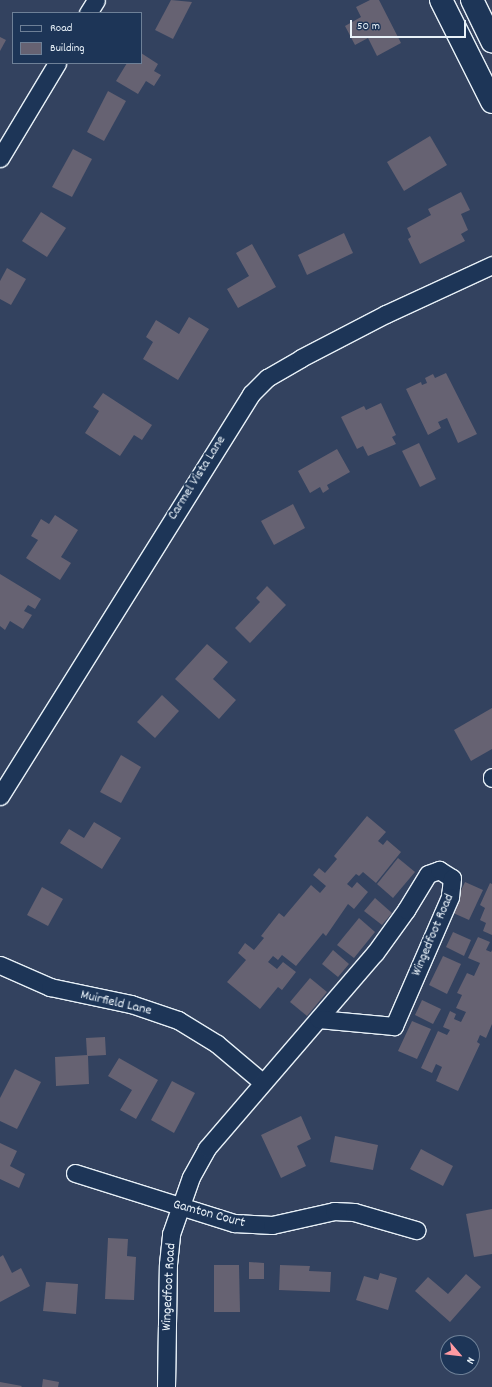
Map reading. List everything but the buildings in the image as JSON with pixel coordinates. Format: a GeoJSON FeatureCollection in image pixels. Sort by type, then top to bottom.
{"type":"FeatureCollection","features":[{"type":"Feature","properties":{"kind":"main road"},"geometry":{"type":"LineString","coordinates":[[441,0],[492,102]]}},
{"type":"Feature","properties":{"kind":"main road"},"geometry":{"type":"LineString","coordinates":[[472,0],[492,41]]}},
{"type":"Feature","properties":{"kind":"street"},"geometry":{"type":"LineString","coordinates":[[89,12],[96,0]]}},
{"type":"Feature","properties":{"kind":"street"},"geometry":{"type":"LineString","coordinates":[[0,158],[56,64]]}},
{"type":"Feature","properties":{"kind":"street","name":"Carmel Vista Lane"},"geometry":{"type":"LineString","coordinates":[[0,796],[251,394],[267,378],[301,358],[386,314],[492,265]]}},
{"type":"Feature","properties":{"kind":"street","name":"Wingedfoot Road"},"geometry":{"type":"LineString","coordinates":[[166,1387],[168,1264],[171,1234],[179,1207],[191,1176],[207,1148],[375,952],[406,910],[428,874],[439,870],[452,878],[450,897],[394,1026],[318,1019]]}},
{"type":"Feature","properties":{"kind":"street","name":"Muirfield Lane"},"geometry":{"type":"LineString","coordinates":[[0,965],[50,987],[131,1004],[178,1020],[217,1044],[262,1082]]}},
{"type":"Feature","properties":{"kind":"street","name":"Gamton Court"},"geometry":{"type":"LineString","coordinates":[[75,1173],[179,1207],[247,1225],[272,1225],[334,1211],[354,1212],[416,1230]]}}]}
